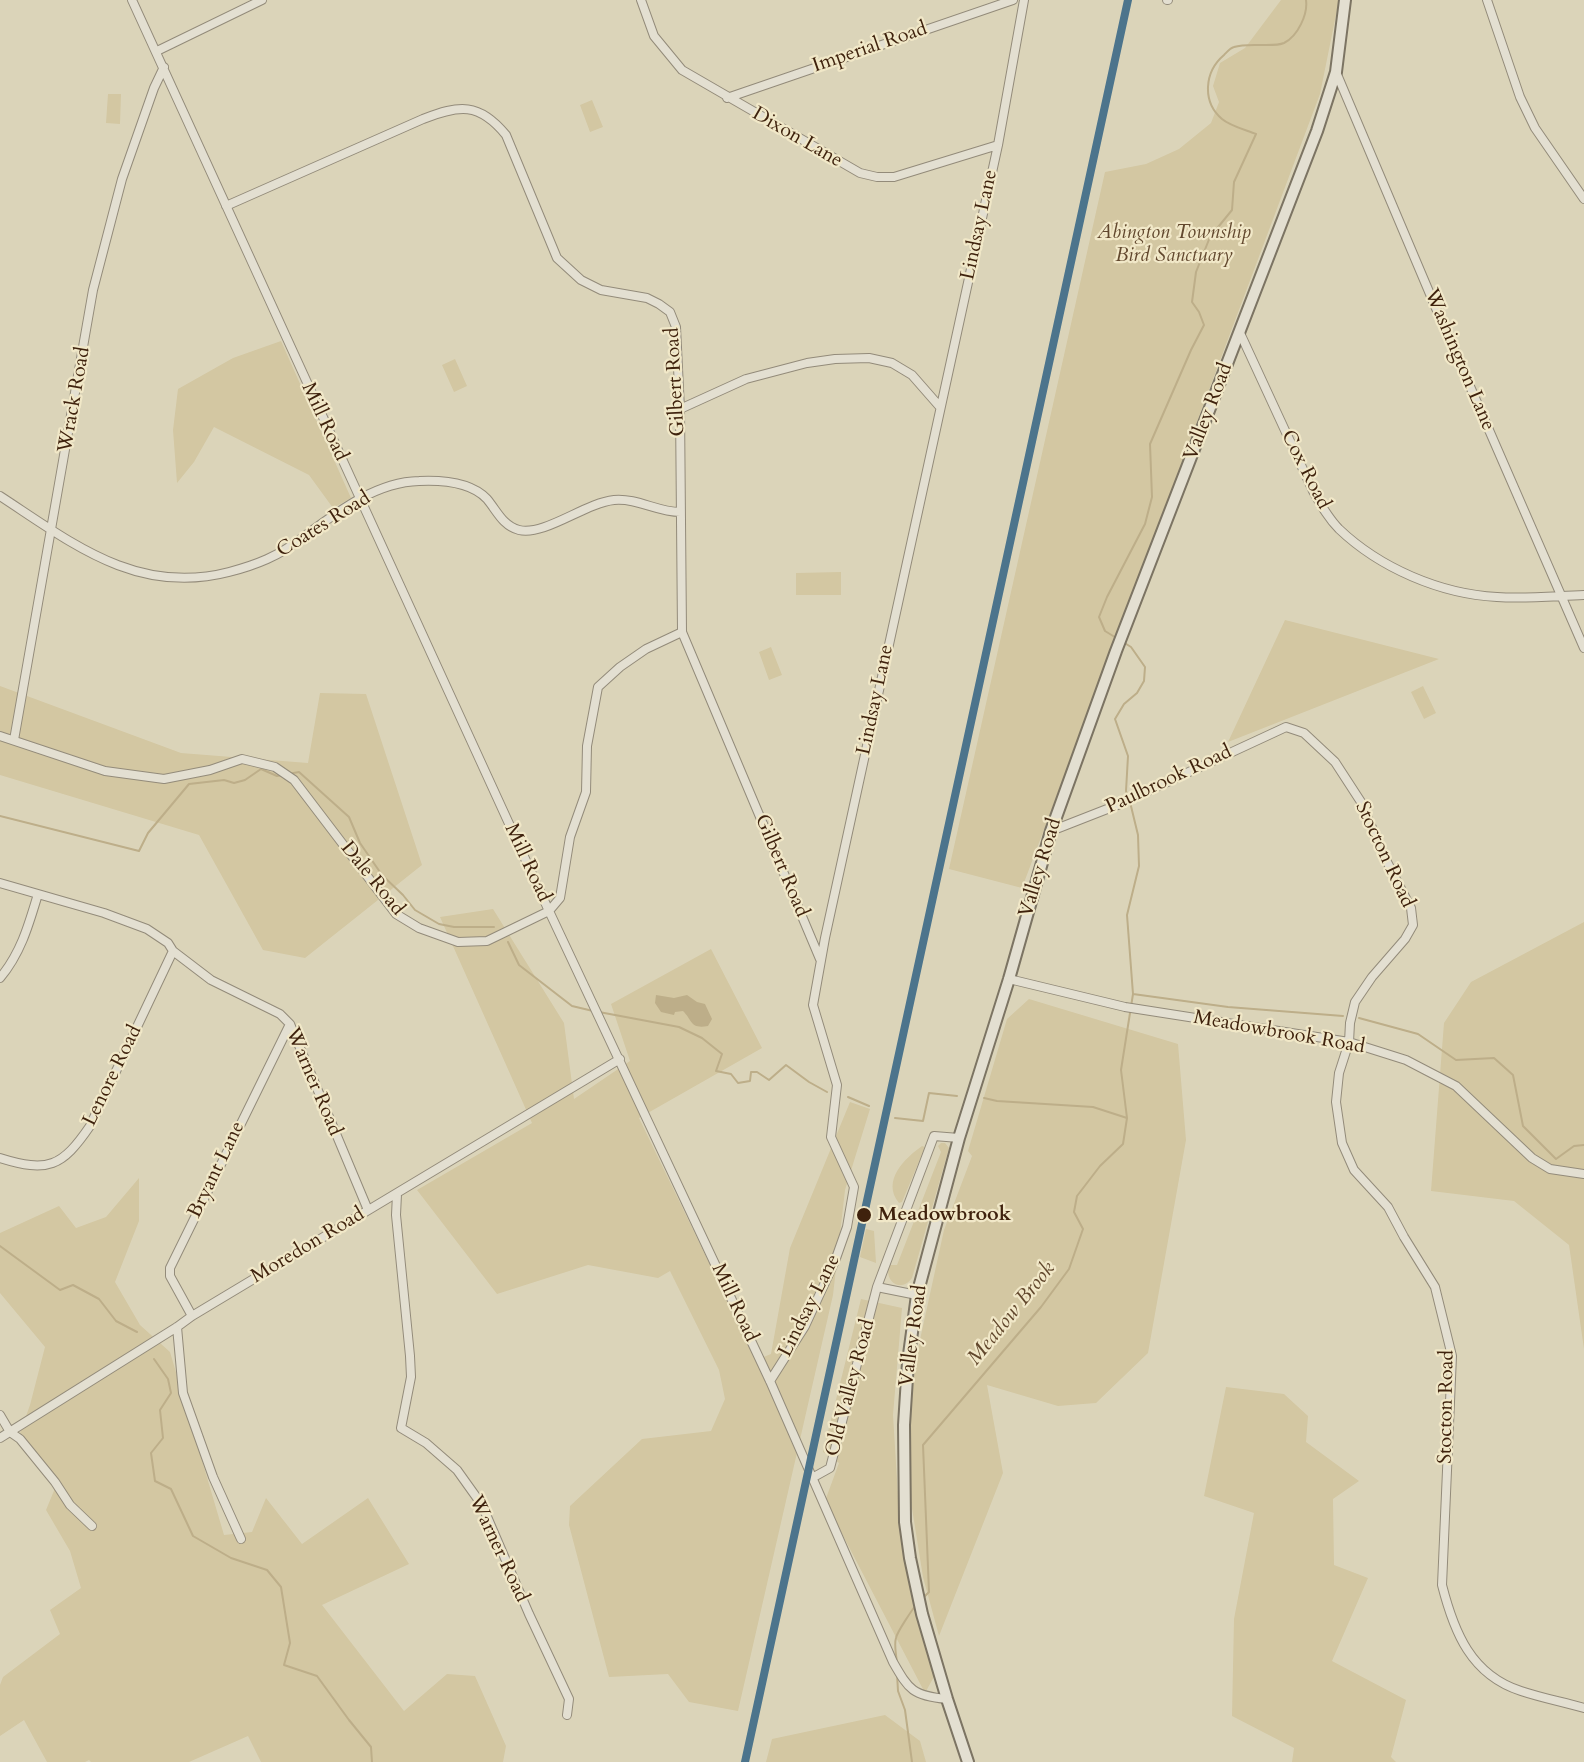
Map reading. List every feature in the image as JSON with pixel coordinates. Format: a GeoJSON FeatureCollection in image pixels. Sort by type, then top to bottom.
{"type":"FeatureCollection","features":[{"type":"Feature","properties":{"kind":"main road","name":"Valley Road"},"geometry":{"type":"LineString","coordinates":[[968,1762],[922,1614],[905,1522],[904,1425],[908,1362],[917,1295],[959,1138],[1009,979],[1051,831],[1116,651],[1317,131],[1336,72],[1345,0]]}},
{"type":"Feature","properties":{"kind":"street","name":"Mill Road"},"geometry":{"type":"LineString","coordinates":[[132,0],[549,911],[770,1381],[893,1662],[906,1684],[927,1697],[947,1699]]}},
{"type":"Feature","properties":{"kind":"street"},"geometry":{"type":"LineString","coordinates":[[157,51],[262,0]]}},
{"type":"Feature","properties":{"kind":"street","name":"Dixon Lane"},"geometry":{"type":"LineString","coordinates":[[641,0],[654,36],[682,70],[849,168],[877,177],[894,177],[998,145]]}},
{"type":"Feature","properties":{"kind":"street","name":"Imperial Road"},"geometry":{"type":"LineString","coordinates":[[727,98],[1012,0]]}},
{"type":"Feature","properties":{"kind":"street","name":"Lindsay Lane"},"geometry":{"type":"LineString","coordinates":[[770,1381],[805,1326],[835,1261],[847,1227],[854,1186],[831,1137],[837,1085],[813,1005],[820,960],[998,145],[1024,0]]}},
{"type":"Feature","properties":{"kind":"street"},"geometry":{"type":"LineString","coordinates":[[1486,0],[1520,97],[1535,128],[1583,197]]}},
{"type":"Feature","properties":{"kind":"street","name":"Wrack Road"},"geometry":{"type":"LineString","coordinates":[[14,740],[93,290],[122,179],[154,88],[164,67]]}},
{"type":"Feature","properties":{"kind":"street","name":"Washington Lane"},"geometry":{"type":"LineString","coordinates":[[1336,72],[1584,648]]}},
{"type":"Feature","properties":{"kind":"street","name":"Gilbert Road"},"geometry":{"type":"LineString","coordinates":[[226,206],[448,110],[465,108],[480,112],[498,125],[506,135],[557,258],[580,280],[601,290],[647,298],[670,312],[676,327],[680,409],[682,632],[820,960]]}},
{"type":"Feature","properties":{"kind":"street","name":"Cox Road"},"geometry":{"type":"LineString","coordinates":[[1239,333],[1313,491],[1326,513],[1340,529],[1390,566],[1448,589],[1495,597],[1584,595]]}},
{"type":"Feature","properties":{"kind":"street"},"geometry":{"type":"LineString","coordinates":[[680,409],[746,379],[809,363],[869,358],[892,363],[912,375],[940,407]]}},
{"type":"Feature","properties":{"kind":"street","name":"Coates Road"},"geometry":{"type":"LineString","coordinates":[[0,496],[52,530],[106,561],[141,574],[157,577],[201,577],[241,569],[271,558],[360,499],[405,482],[427,481],[470,487],[480,493],[508,525],[523,531],[547,525],[589,507],[614,500],[636,501],[663,510],[680,512]]}},
{"type":"Feature","properties":{"kind":"street"},"geometry":{"type":"LineString","coordinates":[[549,911],[560,898],[570,837],[586,792],[588,746],[598,687],[620,667],[646,649],[682,632]]}},
{"type":"Feature","properties":{"kind":"street","name":"Paulbrook Road"},"geometry":{"type":"LineString","coordinates":[[1051,831],[1120,804],[1286,727]]}},
{"type":"Feature","properties":{"kind":"street","name":"Stocton Road"},"geometry":{"type":"LineString","coordinates":[[1286,727],[1304,733],[1335,762],[1361,802],[1385,858],[1411,908],[1413,925],[1405,939],[1372,977],[1355,1002],[1350,1023],[1349,1042],[1339,1073],[1336,1102],[1342,1143],[1354,1170],[1388,1207],[1435,1287],[1452,1356],[1442,1585],[1451,1621],[1463,1646],[1493,1678],[1520,1691],[1584,1708]]}},
{"type":"Feature","properties":{"kind":"street","name":"Dale Road"},"geometry":{"type":"LineString","coordinates":[[0,736],[105,771],[164,779],[210,770],[242,759],[275,767],[294,780],[396,914],[418,928],[458,942],[487,940],[549,911]]}},
{"type":"Feature","properties":{"kind":"street","name":"Warner Road"},"geometry":{"type":"LineString","coordinates":[[0,883],[104,913],[147,929],[168,943],[173,951],[211,980],[280,1014],[290,1024],[368,1210]]}},
{"type":"Feature","properties":{"kind":"street"},"geometry":{"type":"LineString","coordinates":[[0,978],[25,937],[38,894]]}},
{"type":"Feature","properties":{"kind":"street","name":"Lenore Road"},"geometry":{"type":"LineString","coordinates":[[0,1158],[23,1165],[45,1166],[60,1160],[74,1149],[90,1126],[173,951]]}},
{"type":"Feature","properties":{"kind":"street","name":"Meadowbrook Road"},"geometry":{"type":"LineString","coordinates":[[1009,979],[1125,1007],[1349,1042],[1406,1060],[1456,1086],[1532,1158],[1550,1169],[1584,1174]]}},
{"type":"Feature","properties":{"kind":"street","name":"Bryant Lane"},"geometry":{"type":"LineString","coordinates":[[192,1316],[170,1276],[170,1268],[290,1024]]}},
{"type":"Feature","properties":{"kind":"street","name":"Moredon Road"},"geometry":{"type":"LineString","coordinates":[[0,1438],[192,1316],[620,1059]]}},
{"type":"Feature","properties":{"kind":"street","name":"Old Valley Road"},"geometry":{"type":"LineString","coordinates":[[812,1478],[827,1471],[830,1467],[877,1287],[934,1136],[959,1138]]}},
{"type":"Feature","properties":{"kind":"street","name":"Warner Road"},"geometry":{"type":"LineString","coordinates":[[397,1194],[396,1215],[411,1356],[411,1377],[400,1428],[426,1443],[457,1470],[482,1505],[569,1699],[567,1715]]}},
{"type":"Feature","properties":{"kind":"street"},"geometry":{"type":"LineString","coordinates":[[877,1287],[917,1295]]}},
{"type":"Feature","properties":{"kind":"street"},"geometry":{"type":"LineString","coordinates":[[177,1327],[183,1393],[213,1477],[240,1539]]}},
{"type":"Feature","properties":{"kind":"street"},"geometry":{"type":"LineString","coordinates":[[0,1415],[10,1432],[20,1439],[55,1482],[70,1505],[92,1526]]}},
{"type":"Feature","properties":{"kind":"green space","name":"Abington Township Bird Sanctuary"},"geometry":{"type":"Polygon","coordinates":[[[1281,0],[1339,0],[1320,94],[1022,888],[949,869],[1105,172],[1146,164],[1179,149],[1211,123],[1219,102],[1213,86],[1220,63],[1245,48],[1281,0]]]}},
{"type":"Feature","properties":{"kind":"green space"},"geometry":{"type":"Polygon","coordinates":[[[108,94],[121,94],[120,124],[106,123],[108,94]]]}},
{"type":"Feature","properties":{"kind":"green space"},"geometry":{"type":"Polygon","coordinates":[[[592,100],[603,127],[590,132],[580,105],[592,100]]]}},
{"type":"Feature","properties":{"kind":"green space"},"geometry":{"type":"Polygon","coordinates":[[[281,341],[351,498],[333,508],[309,475],[214,427],[194,462],[177,483],[173,430],[178,389],[233,358],[281,341]]]}},
{"type":"Feature","properties":{"kind":"green space"},"geometry":{"type":"Polygon","coordinates":[[[455,359],[467,386],[454,392],[442,365],[455,359]]]}},
{"type":"Feature","properties":{"kind":"green space"},"geometry":{"type":"Polygon","coordinates":[[[841,572],[841,595],[796,595],[796,573],[841,572]]]}},
{"type":"Feature","properties":{"kind":"green space"},"geometry":{"type":"Polygon","coordinates":[[[1285,620],[1439,659],[1228,742],[1285,620]]]}},
{"type":"Feature","properties":{"kind":"green space"},"geometry":{"type":"Polygon","coordinates":[[[771,647],[782,675],[769,680],[759,652],[771,647]]]}},
{"type":"Feature","properties":{"kind":"green space"},"geometry":{"type":"Polygon","coordinates":[[[0,686],[181,753],[308,763],[320,693],[366,694],[422,865],[305,958],[263,950],[199,835],[0,775],[0,686]]]}},
{"type":"Feature","properties":{"kind":"green space"},"geometry":{"type":"Polygon","coordinates":[[[1423,686],[1436,713],[1424,719],[1411,692],[1423,686]]]}},
{"type":"Feature","properties":{"kind":"green space"},"geometry":{"type":"Polygon","coordinates":[[[493,909],[564,1023],[574,1099],[630,1061],[611,1004],[711,949],[762,1048],[639,1118],[756,1360],[771,1354],[790,1248],[850,1102],[870,1109],[845,1190],[833,1295],[738,1711],[689,1702],[668,1674],[609,1677],[569,1525],[570,1506],[642,1439],[711,1431],[725,1399],[719,1370],[670,1271],[658,1278],[588,1265],[497,1294],[417,1190],[532,1123],[440,917],[493,909]]]}},
{"type":"Feature","properties":{"kind":"green space"},"geometry":{"type":"Polygon","coordinates":[[[1584,922],[1584,1349],[1569,1245],[1514,1201],[1431,1191],[1444,1023],[1471,982],[1584,922]]]}},
{"type":"Feature","properties":{"kind":"green space"},"geometry":{"type":"Polygon","coordinates":[[[1029,999],[1178,1044],[1186,1140],[1148,1353],[1096,1403],[1058,1406],[987,1385],[1003,1473],[939,1636],[923,1577],[911,1502],[910,1416],[916,1358],[944,1230],[972,1156],[968,1151],[1007,1019],[1029,999]]]}},
{"type":"Feature","properties":{"kind":"green space"},"geometry":{"type":"Polygon","coordinates":[[[945,1143],[949,1148],[912,1278],[903,1285],[894,1284],[889,1276],[889,1265],[897,1265],[941,1152],[938,1146],[945,1143]]]}},
{"type":"Feature","properties":{"kind":"green space"},"geometry":{"type":"Polygon","coordinates":[[[922,1146],[925,1147],[902,1202],[899,1203],[894,1195],[894,1178],[909,1157],[922,1146]]]}},
{"type":"Feature","properties":{"kind":"green space"},"geometry":{"type":"Polygon","coordinates":[[[139,1178],[139,1221],[115,1282],[140,1325],[170,1352],[224,1535],[252,1532],[266,1498],[302,1544],[368,1498],[409,1564],[322,1605],[404,1711],[447,1674],[475,1676],[506,1746],[503,1762],[261,1762],[248,1736],[189,1762],[91,1762],[89,1760],[85,1762],[47,1762],[24,1720],[0,1736],[0,1685],[3,1677],[60,1634],[50,1610],[81,1588],[70,1551],[46,1510],[58,1481],[20,1433],[45,1347],[0,1293],[0,1233],[59,1206],[76,1228],[106,1217],[139,1178]]]}},
{"type":"Feature","properties":{"kind":"green space"},"geometry":{"type":"Polygon","coordinates":[[[866,1229],[874,1231],[876,1263],[860,1257],[866,1229]]]}},
{"type":"Feature","properties":{"kind":"green space"},"geometry":{"type":"Polygon","coordinates":[[[861,1299],[902,1308],[893,1415],[900,1528],[936,1673],[925,1693],[825,1501],[839,1463],[823,1452],[861,1299]]]}},
{"type":"Feature","properties":{"kind":"green space"},"geometry":{"type":"Polygon","coordinates":[[[1226,1387],[1284,1394],[1308,1416],[1306,1442],[1359,1481],[1333,1499],[1334,1565],[1368,1578],[1332,1661],[1406,1700],[1391,1757],[1396,1762],[1292,1762],[1294,1748],[1232,1716],[1234,1619],[1254,1513],[1204,1496],[1226,1387]]]}},
{"type":"Feature","properties":{"kind":"green space"},"geometry":{"type":"Polygon","coordinates":[[[885,1715],[920,1741],[926,1762],[766,1762],[772,1739],[885,1715]]]}},
{"type":"Feature","properties":{"kind":"shaded area"},"geometry":{"type":"Polygon","coordinates":[[[656,995],[674,998],[687,995],[705,1004],[712,1019],[708,1026],[698,1026],[692,1023],[683,1011],[675,1012],[674,1015],[661,1012],[655,1003],[656,995]]]}},
{"type":"Feature","properties":{"kind":"waterway","name":"Meadow Brook"},"geometry":{"type":"LineString","coordinates":[[1118,639],[1105,631],[1099,617],[1145,524],[1152,497],[1150,444],[1204,325],[1192,302],[1196,272],[1210,237],[1232,210],[1234,182],[1256,134],[1229,124],[1216,112],[1209,96],[1209,78],[1217,62],[1233,48],[1279,44],[1289,40],[1301,24],[1306,0]]}},
{"type":"Feature","properties":{"kind":"waterway","name":"Meadow Brook"},"geometry":{"type":"LineString","coordinates":[[1123,642],[1131,647],[1145,667],[1144,681],[1137,693],[1124,704],[1115,719],[1128,756],[1126,791],[1128,797]]}},
{"type":"Feature","properties":{"kind":"waterway"},"geometry":{"type":"LineString","coordinates":[[0,816],[139,851],[148,833],[189,784],[224,780],[234,783],[245,780],[261,769],[277,776],[283,775]]}},
{"type":"Feature","properties":{"kind":"waterway"},"geometry":{"type":"LineString","coordinates":[[288,774],[299,772],[349,817],[360,843],[382,875],[415,910],[439,924],[454,927],[494,927]]}},
{"type":"Feature","properties":{"kind":"waterway","name":"Meadow Brook"},"geometry":{"type":"LineString","coordinates":[[922,1599],[929,1592],[923,1445],[1041,1307],[1069,1269],[1083,1229],[1074,1212],[1077,1196],[1100,1166],[1123,1144],[1127,1118],[1121,1070],[1133,994],[1127,915],[1139,866],[1138,835],[1130,802]]}},
{"type":"Feature","properties":{"kind":"waterway"},"geometry":{"type":"LineString","coordinates":[[508,942],[519,965],[572,1006],[593,1011]]}},
{"type":"Feature","properties":{"kind":"waterway"},"geometry":{"type":"LineString","coordinates":[[1133,994],[1228,1007],[1343,1016]]}},
{"type":"Feature","properties":{"kind":"waterway"},"geometry":{"type":"LineString","coordinates":[[599,1012],[679,1027],[702,1038],[722,1054],[716,1071],[731,1074],[738,1083],[750,1081],[751,1072],[757,1072],[769,1080],[786,1065],[827,1092]]}},
{"type":"Feature","properties":{"kind":"waterway"},"geometry":{"type":"LineString","coordinates":[[1359,1018],[1418,1034],[1456,1060],[1494,1058],[1513,1075],[1523,1126],[1556,1159],[1574,1146],[1584,1145]]}},
{"type":"Feature","properties":{"kind":"waterway"},"geometry":{"type":"LineString","coordinates":[[895,1118],[923,1121],[929,1093],[957,1096]]}},
{"type":"Feature","properties":{"kind":"waterway"},"geometry":{"type":"LineString","coordinates":[[848,1097],[869,1106]]}},
{"type":"Feature","properties":{"kind":"waterway"},"geometry":{"type":"LineString","coordinates":[[984,1098],[997,1101],[1093,1107],[1127,1118]]}},
{"type":"Feature","properties":{"kind":"waterway"},"geometry":{"type":"LineString","coordinates":[[0,1246],[60,1290],[73,1285],[99,1299],[116,1321],[137,1332]]}},
{"type":"Feature","properties":{"kind":"waterway"},"geometry":{"type":"LineString","coordinates":[[154,1359],[168,1379],[171,1393],[160,1410],[163,1438],[151,1453],[155,1481],[171,1489],[193,1536],[231,1558],[267,1570],[281,1587],[290,1643],[284,1665],[317,1676],[371,1747],[372,1762]]}},
{"type":"Feature","properties":{"kind":"waterway","name":"Meadow Brook"},"geometry":{"type":"LineString","coordinates":[[897,1662],[896,1638],[916,1605]]}},
{"type":"Feature","properties":{"kind":"waterway","name":"Meadow Brook"},"geometry":{"type":"LineString","coordinates":[[897,1674],[898,1691],[905,1710],[912,1762]]}},
{"type":"Feature","properties":{"kind":"transit line"},"geometry":{"type":"LineString","coordinates":[[745,1762],[1128,0]]}},
{"type":"Feature","properties":{"kind":"place","name":"Meadowbrook"},"geometry":{"type":"Point","coordinates":[864,1215]}}]}
